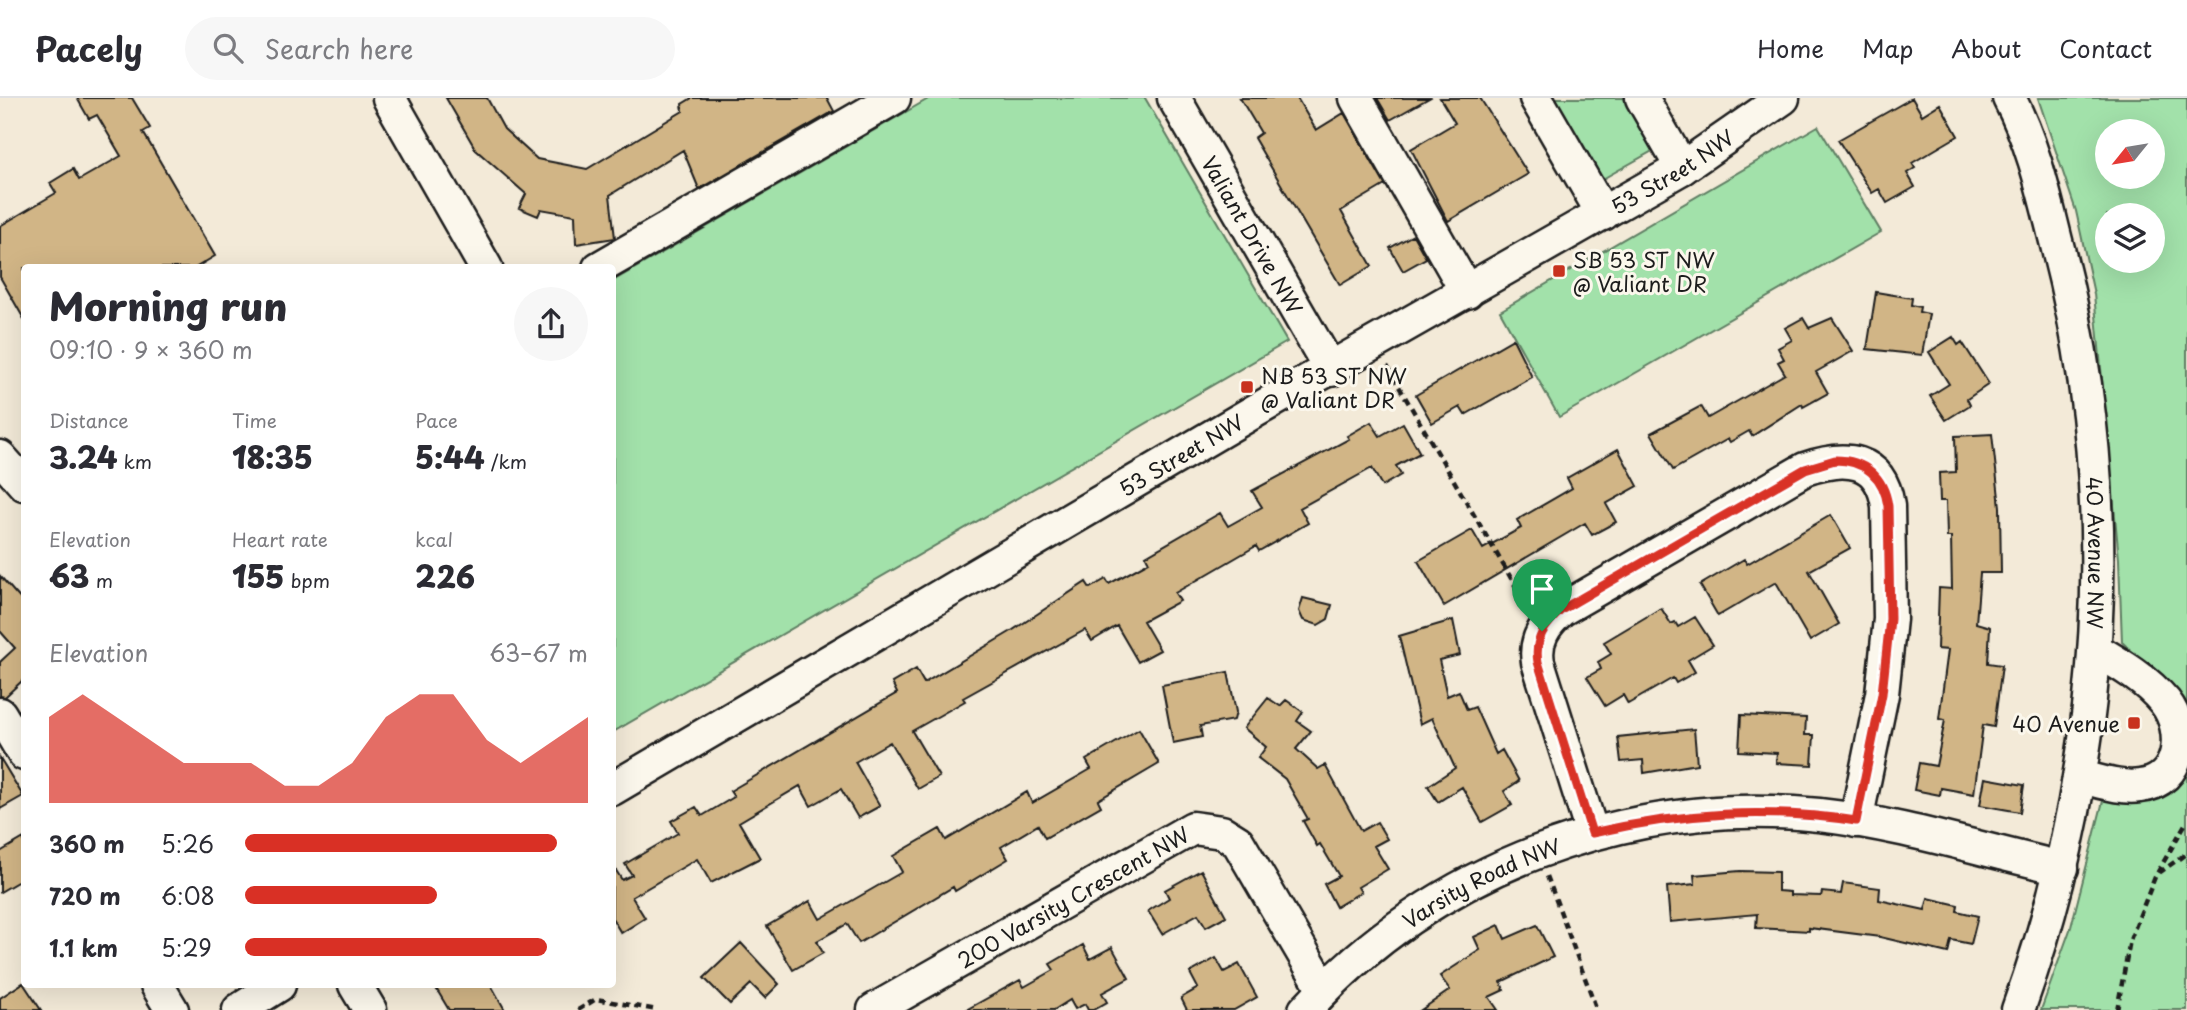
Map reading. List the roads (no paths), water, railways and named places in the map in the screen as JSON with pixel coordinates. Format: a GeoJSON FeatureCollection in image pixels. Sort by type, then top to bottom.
{"type":"FeatureCollection","features":[{"type":"Feature","properties":{"kind":"street"},"geometry":{"type":"LineString","coordinates":[[389,98],[484,264]]}},
{"type":"Feature","properties":{"kind":"street"},"geometry":{"type":"LineString","coordinates":[[606,264],[894,98]]}},
{"type":"Feature","properties":{"kind":"street","name":"Valiant Drive NW"},"geometry":{"type":"LineString","coordinates":[[1174,98],[1331,370]]}},
{"type":"Feature","properties":{"kind":"street"},"geometry":{"type":"LineString","coordinates":[[1356,98],[1467,292]]}},
{"type":"Feature","properties":{"kind":"street"},"geometry":{"type":"LineString","coordinates":[[1536,98],[1603,214]]}},
{"type":"Feature","properties":{"kind":"street"},"geometry":{"type":"LineString","coordinates":[[1642,98],[1682,168]]}},
{"type":"Feature","properties":{"kind":"street","name":"53 Street NW"},"geometry":{"type":"LineString","coordinates":[[616,787],[1231,425],[1376,345],[1682,168],[1783,98]]}},
{"type":"Feature","properties":{"kind":"street","name":"40 Avenue NW"},"geometry":{"type":"LineString","coordinates":[[2009,98],[2042,185],[2082,354],[2092,432],[2097,522],[2096,650],[2081,777],[2062,868],[2018,1010]]}},
{"type":"Feature","properties":{"kind":"street"},"geometry":{"type":"LineString","coordinates":[[0,457],[21,481]]}},
{"type":"Feature","properties":{"kind":"street"},"geometry":{"type":"LineString","coordinates":[[1592,833],[1538,662],[1536,653],[1542,631],[1561,610],[1805,469],[1835,460],[1848,460],[1870,470],[1885,490],[1888,506],[1890,619],[1880,706],[1856,821]]}},
{"type":"Feature","properties":{"kind":"street"},"geometry":{"type":"LineString","coordinates":[[2081,777],[2142,786],[2169,772],[2179,749],[2178,723],[2166,703],[2122,665],[2096,650]]}},
{"type":"Feature","properties":{"kind":"street","name":"Varsity Road NW"},"geometry":{"type":"LineString","coordinates":[[1314,999],[1407,919],[1485,873],[1537,851],[1592,833],[1642,822],[1713,813],[1784,813],[1856,821],[2062,868]]}},
{"type":"Feature","properties":{"kind":"street","name":"200 Varsity Crescent NW"},"geometry":{"type":"LineString","coordinates":[[874,1010],[1193,828],[1222,832],[1238,842],[1314,999]]}},
{"type":"Feature","properties":{"kind":"street"},"geometry":{"type":"LineString","coordinates":[[160,988],[172,1010]]}},
{"type":"Feature","properties":{"kind":"street"},"geometry":{"type":"LineString","coordinates":[[239,1010],[274,988]]}},
{"type":"Feature","properties":{"kind":"street"},"geometry":{"type":"LineString","coordinates":[[357,988],[370,1010]]}},
{"type":"Feature","properties":{"kind":"place","name":"SB 53 ST NW @ Valiant DR"},"geometry":{"type":"Point","coordinates":[1559,271]}},
{"type":"Feature","properties":{"kind":"place","name":"NB 53 ST NW @ Valiant DR"},"geometry":{"type":"Point","coordinates":[1247,387]}},
{"type":"Feature","properties":{"kind":"place","name":"40 Avenue"},"geometry":{"type":"Point","coordinates":[2134,723]}}]}
